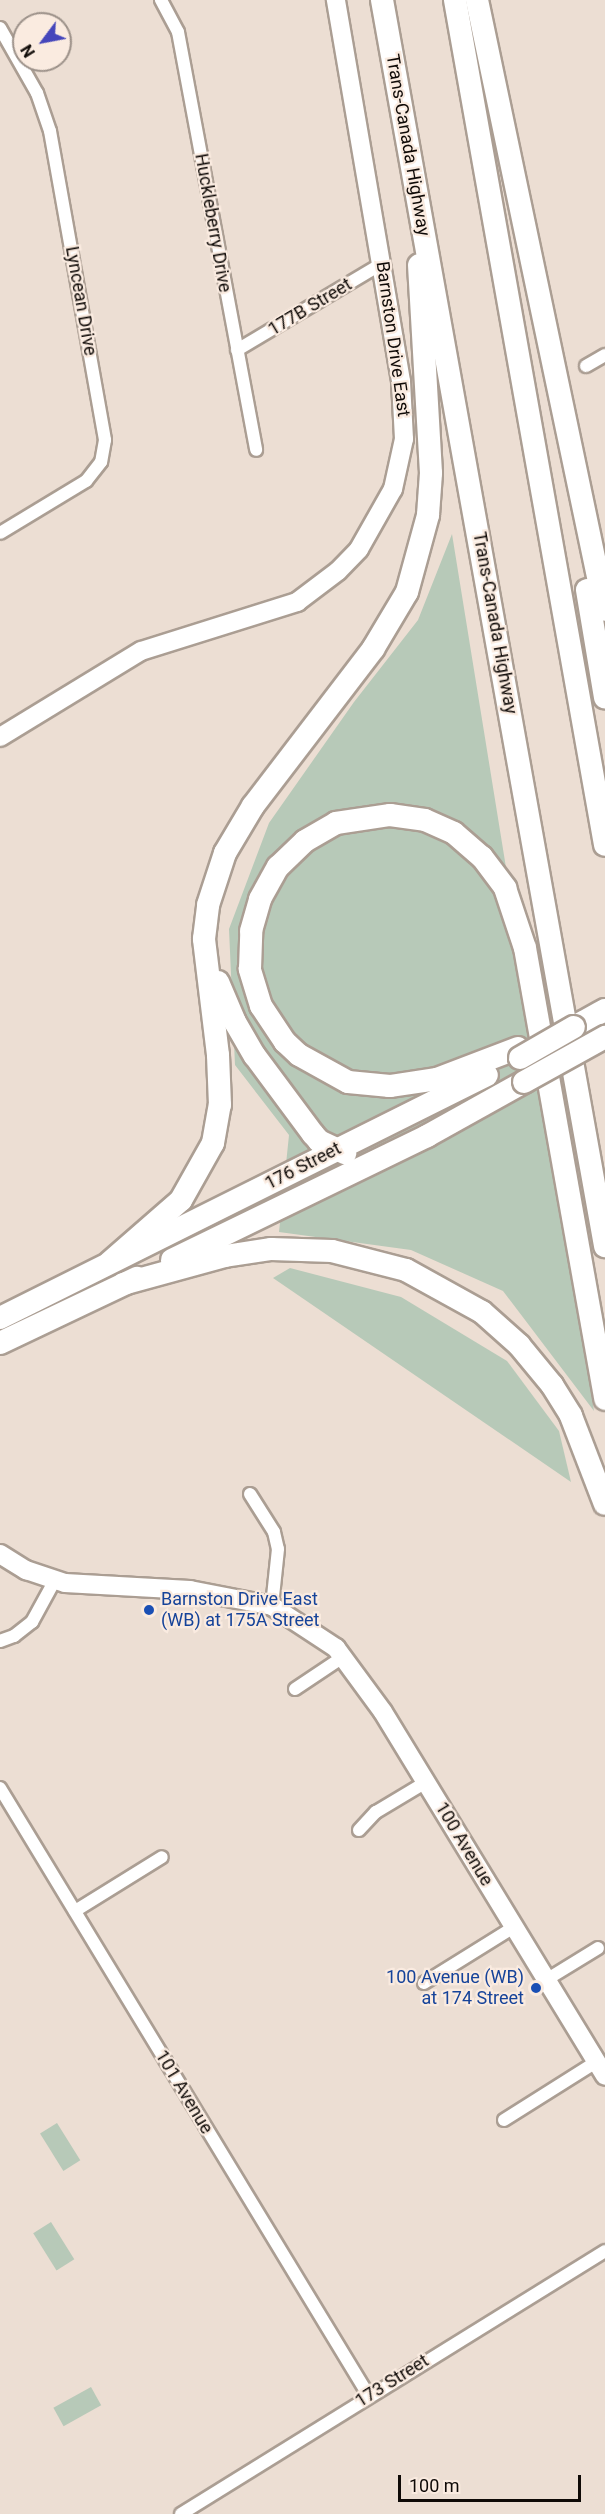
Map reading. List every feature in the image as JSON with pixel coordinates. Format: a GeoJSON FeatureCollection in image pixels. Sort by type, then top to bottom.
{"type":"FeatureCollection","features":[{"type":"Feature","properties":{"kind":"highway","name":"Trans-Canada Highway"},"geometry":{"type":"LineString","coordinates":[[382,0],[605,1246]]}},
{"type":"Feature","properties":{"kind":"highway"},"geometry":{"type":"LineString","coordinates":[[455,0],[605,845]]}},
{"type":"Feature","properties":{"kind":"highway"},"geometry":{"type":"LineString","coordinates":[[477,0],[605,610]]}},
{"type":"Feature","properties":{"kind":"highway"},"geometry":{"type":"LineString","coordinates":[[110,1262],[181,1200],[213,1143],[220,1105],[219,1065],[204,939],[208,905],[225,853],[284,762],[373,649],[407,591],[418,555],[431,473],[413,177]]}},
{"type":"Feature","properties":{"kind":"highway"},"geometry":{"type":"LineString","coordinates":[[537,292],[605,698]]}},
{"type":"Feature","properties":{"kind":"highway"},"geometry":{"type":"LineString","coordinates":[[605,1010],[574,1027],[519,1053],[437,1079],[390,1086],[348,1082],[299,1055],[267,1016],[250,969],[250,931],[260,899],[278,867],[305,841],[336,823],[390,815],[425,820],[454,833],[482,857],[505,888],[525,948],[605,1399]]}},
{"type":"Feature","properties":{"kind":"highway"},"geometry":{"type":"LineString","coordinates":[[204,939],[221,993],[255,1056],[319,1141],[335,1149],[355,1153],[503,1093]]}},
{"type":"Feature","properties":{"kind":"highway","name":"176 Street"},"geometry":{"type":"LineString","coordinates":[[0,1343],[349,1175],[605,1037]]}},
{"type":"Feature","properties":{"kind":"highway","name":"176 Street"},"geometry":{"type":"LineString","coordinates":[[0,1318],[335,1149],[519,1053]]}},
{"type":"Feature","properties":{"kind":"highway"},"geometry":{"type":"LineString","coordinates":[[123,1284],[225,1256],[271,1249],[332,1251],[406,1270],[482,1312],[525,1353],[572,1416],[605,1504]]}},
{"type":"Feature","properties":{"kind":"street","name":"Huckleberry Drive"},"geometry":{"type":"LineString","coordinates":[[161,0],[178,32],[256,450]]}},
{"type":"Feature","properties":{"kind":"street","name":"Barnston Drive East"},"geometry":{"type":"LineString","coordinates":[[0,737],[141,651],[297,602],[338,571],[359,549],[393,489],[404,439],[401,381],[336,0]]}},
{"type":"Feature","properties":{"kind":"street","name":"Lyncean Drive"},"geometry":{"type":"LineString","coordinates":[[0,28],[37,93],[50,130],[105,440],[101,462],[86,481],[0,533]]}},
{"type":"Feature","properties":{"kind":"street","name":"177B Street"},"geometry":{"type":"LineString","coordinates":[[237,350],[382,263]]}},
{"type":"Feature","properties":{"kind":"street"},"geometry":{"type":"LineString","coordinates":[[586,366],[605,355]]}},
{"type":"Feature","properties":{"kind":"street"},"geometry":{"type":"LineString","coordinates":[[0,1554],[26,1570],[55,1580],[108,1587],[190,1590],[272,1606],[278,1549],[274,1532],[250,1494]]}},
{"type":"Feature","properties":{"kind":"street"},"geometry":{"type":"LineString","coordinates":[[0,1641],[14,1636],[32,1622],[55,1580]]}},
{"type":"Feature","properties":{"kind":"street","name":"100 Avenue"},"geometry":{"type":"LineString","coordinates":[[272,1606],[306,1625],[343,1657],[383,1712],[601,2069]]}},
{"type":"Feature","properties":{"kind":"street"},"geometry":{"type":"LineString","coordinates":[[295,1689],[343,1657]]}},
{"type":"Feature","properties":{"kind":"street"},"geometry":{"type":"LineString","coordinates":[[359,1830],[376,1812],[426,1782]]}},
{"type":"Feature","properties":{"kind":"street","name":"101 Avenue"},"geometry":{"type":"LineString","coordinates":[[0,1788],[369,2396]]}},
{"type":"Feature","properties":{"kind":"street"},"geometry":{"type":"LineString","coordinates":[[75,1911],[162,1857]]}},
{"type":"Feature","properties":{"kind":"street"},"geometry":{"type":"LineString","coordinates":[[424,1983],[514,1927]]}},
{"type":"Feature","properties":{"kind":"street"},"geometry":{"type":"LineString","coordinates":[[546,1980],[598,1948]]}},
{"type":"Feature","properties":{"kind":"street"},"geometry":{"type":"LineString","coordinates":[[504,2120],[601,2069]]}},
{"type":"Feature","properties":{"kind":"street","name":"173 Street"},"geometry":{"type":"LineString","coordinates":[[181,2514],[605,2251]]}},
{"type":"Feature","properties":{"kind":"green space"},"geometry":{"type":"Polygon","coordinates":[[[452,534],[594,1411],[503,1291],[411,1250],[279,1232],[289,1135],[235,1065],[229,929],[269,823],[354,702],[418,620],[452,534]]]}},
{"type":"Feature","properties":{"kind":"green space"},"geometry":{"type":"Polygon","coordinates":[[[290,1268],[401,1297],[507,1361],[559,1431],[571,1482],[273,1278],[290,1268]]]}},
{"type":"Feature","properties":{"kind":"green space"},"geometry":{"type":"Polygon","coordinates":[[[57,2123],[80,2160],[63,2171],[40,2134],[57,2123]]]}},
{"type":"Feature","properties":{"kind":"green space"},"geometry":{"type":"Polygon","coordinates":[[[51,2222],[74,2259],[57,2270],[33,2233],[51,2222]]]}},
{"type":"Feature","properties":{"kind":"green space"},"geometry":{"type":"Polygon","coordinates":[[[91,2387],[101,2405],[64,2426],[53,2408],[91,2387]]]}},
{"type":"Feature","properties":{"kind":"place","name":"Barnston Drive East (WB) at 175A Street"},"geometry":{"type":"Point","coordinates":[149,1610]}},
{"type":"Feature","properties":{"kind":"place","name":"100 Avenue (WB) at 174 Street"},"geometry":{"type":"Point","coordinates":[536,1988]}}]}
